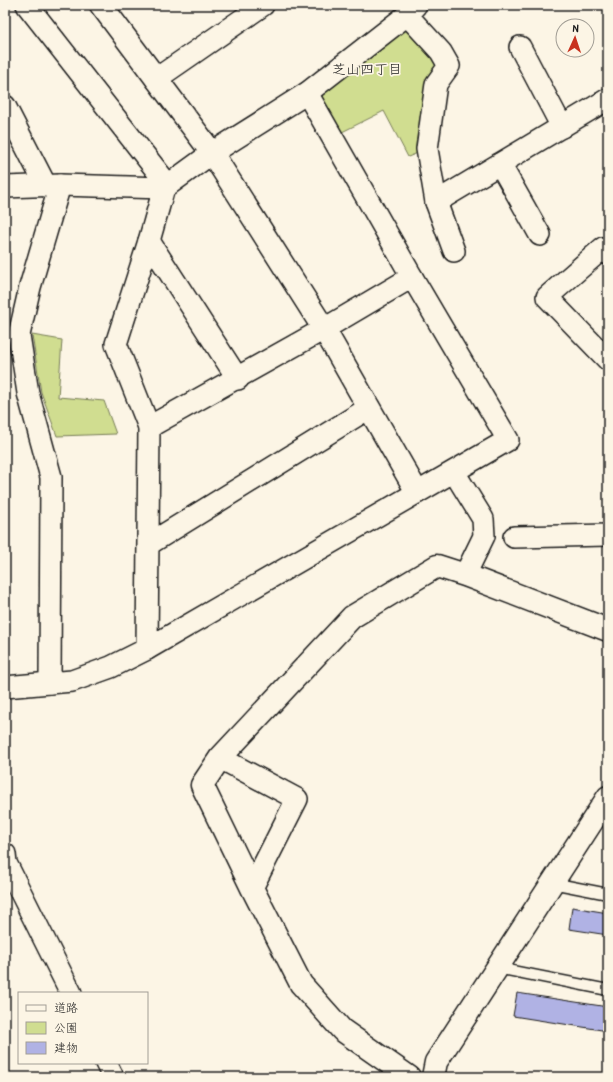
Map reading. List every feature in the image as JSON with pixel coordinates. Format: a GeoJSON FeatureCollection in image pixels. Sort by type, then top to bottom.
{"type":"FeatureCollection","features":[{"type":"Feature","properties":{"kind":"street"},"geometry":{"type":"LineString","coordinates":[[26,5],[166,186]]}},
{"type":"Feature","properties":{"kind":"street"},"geometry":{"type":"LineString","coordinates":[[156,79],[263,5]]}},
{"type":"Feature","properties":{"kind":"street"},"geometry":{"type":"LineString","coordinates":[[104,6],[156,79],[212,153],[324,329],[417,492]]}},
{"type":"Feature","properties":{"kind":"street"},"geometry":{"type":"LineString","coordinates":[[5,187],[166,186],[212,153],[307,93],[412,10],[449,66],[436,84],[426,149],[436,202],[454,251]]}},
{"type":"Feature","properties":{"kind":"street"},"geometry":{"type":"LineString","coordinates":[[520,47],[562,126]]}},
{"type":"Feature","properties":{"kind":"street"},"geometry":{"type":"LineString","coordinates":[[5,687],[72,681],[111,667],[147,649],[508,440],[412,277],[307,93]]}},
{"type":"Feature","properties":{"kind":"street"},"geometry":{"type":"LineString","coordinates":[[436,202],[608,99]]}},
{"type":"Feature","properties":{"kind":"street"},"geometry":{"type":"LineString","coordinates":[[5,106],[53,186],[19,335],[28,392],[51,477],[50,683]]}},
{"type":"Feature","properties":{"kind":"street"},"geometry":{"type":"LineString","coordinates":[[500,164],[540,235]]}},
{"type":"Feature","properties":{"kind":"street"},"geometry":{"type":"LineString","coordinates":[[147,649],[149,427],[116,344],[166,186]]}},
{"type":"Feature","properties":{"kind":"street"},"geometry":{"type":"LineString","coordinates":[[149,241],[238,378]]}},
{"type":"Feature","properties":{"kind":"street"},"geometry":{"type":"LineString","coordinates":[[608,254],[603,248],[547,297],[608,360]]}},
{"type":"Feature","properties":{"kind":"street"},"geometry":{"type":"LineString","coordinates":[[149,427],[324,329],[412,277]]}},
{"type":"Feature","properties":{"kind":"street"},"geometry":{"type":"LineString","coordinates":[[149,544],[369,408]]}},
{"type":"Feature","properties":{"kind":"street"},"geometry":{"type":"LineString","coordinates":[[454,472],[483,519],[484,536],[465,575]]}},
{"type":"Feature","properties":{"kind":"street"},"geometry":{"type":"LineString","coordinates":[[514,537],[608,535]]}},
{"type":"Feature","properties":{"kind":"street"},"geometry":{"type":"LineString","coordinates":[[409,1077],[342,1030],[301,984],[202,785],[220,758],[352,617],[437,566],[465,575],[608,630]]}},
{"type":"Feature","properties":{"kind":"street"},"geometry":{"type":"LineString","coordinates":[[220,758],[297,799],[252,888]]}},
{"type":"Feature","properties":{"kind":"street"},"geometry":{"type":"LineString","coordinates":[[433,1077],[436,1062],[608,797]]}},
{"type":"Feature","properties":{"kind":"street"},"geometry":{"type":"LineString","coordinates":[[5,854],[6,863],[70,992]]}},
{"type":"Feature","properties":{"kind":"street"},"geometry":{"type":"LineString","coordinates":[[106,1064],[113,1077]]}},
{"type":"Feature","properties":{"kind":"lane"},"geometry":{"type":"LineString","coordinates":[[552,883],[608,894]]}},
{"type":"Feature","properties":{"kind":"lane"},"geometry":{"type":"LineString","coordinates":[[497,968],[608,990]]}},
{"type":"Feature","properties":{"kind":"green space"},"geometry":{"type":"Polygon","coordinates":[[[405,27],[440,65],[420,152],[408,157],[384,111],[340,133],[321,95],[405,27]]]}},
{"type":"Feature","properties":{"kind":"green space"},"geometry":{"type":"Polygon","coordinates":[[[32,335],[62,340],[58,397],[104,401],[116,434],[57,436],[41,392],[32,335]]]}},
{"type":"Feature","properties":{"kind":"building"},"geometry":{"type":"Polygon","coordinates":[[[572,907],[608,913],[608,935],[569,929],[572,907]]]}},
{"type":"Feature","properties":{"kind":"building"},"geometry":{"type":"Polygon","coordinates":[[[517,993],[608,1007],[608,1031],[513,1016],[517,993]]]}},
{"type":"Feature","properties":{"kind":"district","name":"芝山四丁目"},"geometry":{"type":"Point","coordinates":[367,69]}}]}
